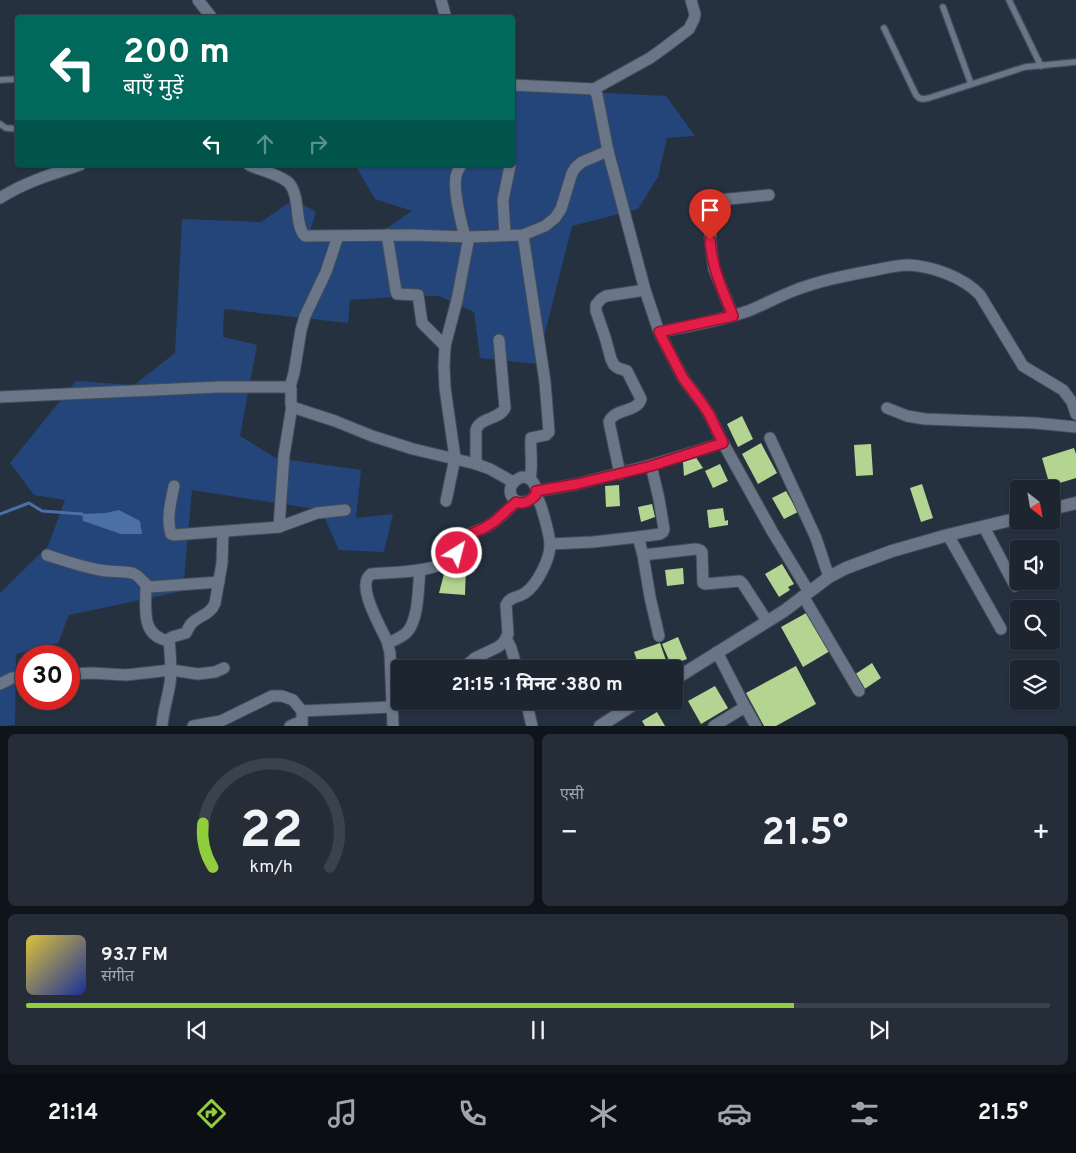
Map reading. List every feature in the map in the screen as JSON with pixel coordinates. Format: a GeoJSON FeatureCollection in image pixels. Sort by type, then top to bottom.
{"type":"FeatureCollection","features":[{"type":"Feature","properties":{"kind":"street"},"geometry":{"type":"LineString","coordinates":[[198,0],[210,15]]}},
{"type":"Feature","properties":{"kind":"street"},"geometry":{"type":"LineString","coordinates":[[441,0],[445,15]]}},
{"type":"Feature","properties":{"kind":"street"},"geometry":{"type":"LineString","coordinates":[[515,85],[594,89],[650,58],[689,29],[694,19],[691,0]]}},
{"type":"Feature","properties":{"kind":"street"},"geometry":{"type":"LineString","coordinates":[[594,89],[598,95],[608,151],[645,290],[659,332],[683,378],[709,414],[859,691]]}},
{"type":"Feature","properties":{"kind":"street"},"geometry":{"type":"LineString","coordinates":[[254,167],[288,182],[295,195],[301,231],[303,235],[308,237],[523,235],[545,226],[555,218],[564,203],[570,180],[576,167],[582,162],[608,151]]}},
{"type":"Feature","properties":{"kind":"street"},"geometry":{"type":"LineString","coordinates":[[0,198],[29,182],[74,167]]}},
{"type":"Feature","properties":{"kind":"street"},"geometry":{"type":"LineString","coordinates":[[446,501],[455,458],[445,388],[445,346],[457,300],[467,237],[457,201],[456,176],[460,167]]}},
{"type":"Feature","properties":{"kind":"street"},"geometry":{"type":"LineString","coordinates":[[505,235],[503,200],[510,167]]}},
{"type":"Feature","properties":{"kind":"street"},"geometry":{"type":"LineString","coordinates":[[733,316],[714,269],[710,240],[713,208],[715,202],[719,200],[769,195]]}},
{"type":"Feature","properties":{"kind":"street"},"geometry":{"type":"LineString","coordinates":[[387,235],[397,294],[418,295],[422,323],[445,346]]}},
{"type":"Feature","properties":{"kind":"street"},"geometry":{"type":"LineString","coordinates":[[523,235],[545,382],[549,432],[546,435],[531,438],[532,470],[530,479]]}},
{"type":"Feature","properties":{"kind":"street"},"geometry":{"type":"LineString","coordinates":[[279,526],[284,455],[292,406],[290,388],[301,330],[305,316],[326,272],[338,236]]}},
{"type":"Feature","properties":{"kind":"street"},"geometry":{"type":"LineString","coordinates":[[659,332],[733,316],[764,305],[810,284],[888,268],[923,267],[941,272],[973,287],[980,295],[1023,366],[1063,390],[1072,402],[1076,414]]}},
{"type":"Feature","properties":{"kind":"street"},"geometry":{"type":"LineString","coordinates":[[620,474],[609,422],[614,415],[637,406],[641,399],[627,371],[618,368],[610,360],[608,344],[596,311],[596,305],[606,296],[645,290]]}},
{"type":"Feature","properties":{"kind":"street"},"geometry":{"type":"LineString","coordinates":[[476,464],[476,430],[478,426],[482,422],[504,412],[505,408],[499,340]]}},
{"type":"Feature","properties":{"kind":"street"},"geometry":{"type":"LineString","coordinates":[[0,397],[219,387],[290,388]]}},
{"type":"Feature","properties":{"kind":"street"},"geometry":{"type":"LineString","coordinates":[[292,406],[413,449],[476,464],[513,482]]}},
{"type":"Feature","properties":{"kind":"street"},"geometry":{"type":"LineString","coordinates":[[887,408],[907,416],[925,420],[1007,422],[1076,427]]}},
{"type":"Feature","properties":{"kind":"street"},"geometry":{"type":"LineString","coordinates":[[770,438],[816,538],[829,577]]}},
{"type":"Feature","properties":{"kind":"street"},"geometry":{"type":"LineString","coordinates":[[473,660],[503,644],[508,634],[507,602],[525,593],[538,579],[544,568],[550,544],[541,506],[536,494],[533,481],[522,477],[513,482],[510,487],[512,496],[516,502],[524,503],[531,501],[536,494],[651,466],[723,443]]}},
{"type":"Feature","properties":{"kind":"street"},"geometry":{"type":"LineString","coordinates":[[550,544],[593,542],[660,534],[663,532],[660,499],[651,466]]}},
{"type":"Feature","properties":{"kind":"street"},"geometry":{"type":"LineString","coordinates":[[174,486],[169,529],[170,534],[174,535],[279,526],[317,513],[345,510]]}},
{"type":"Feature","properties":{"kind":"street"},"geometry":{"type":"LineString","coordinates":[[391,665],[388,643],[368,600],[366,580],[368,576],[372,574],[420,570],[441,565],[457,553],[458,543],[462,538],[494,522],[516,502]]}},
{"type":"Feature","properties":{"kind":"street"},"geometry":{"type":"LineString","coordinates":[[1060,507],[1076,503]]}},
{"type":"Feature","properties":{"kind":"street"},"geometry":{"type":"LineString","coordinates":[[683,674],[768,621],[829,577],[846,568],[892,551],[1010,520]]}},
{"type":"Feature","properties":{"kind":"street"},"geometry":{"type":"LineString","coordinates":[[984,527],[1010,576]]}},
{"type":"Feature","properties":{"kind":"street"},"geometry":{"type":"LineString","coordinates":[[162,726],[171,670],[169,641],[172,637],[186,633],[190,624],[210,612],[213,608],[222,562],[224,532]]}},
{"type":"Feature","properties":{"kind":"street"},"geometry":{"type":"LineString","coordinates":[[948,536],[1001,629]]}},
{"type":"Feature","properties":{"kind":"street"},"geometry":{"type":"LineString","coordinates":[[638,537],[659,636]]}},
{"type":"Feature","properties":{"kind":"street"},"geometry":{"type":"LineString","coordinates":[[643,555],[700,550],[702,552],[704,583],[740,581],[768,621]]}},
{"type":"Feature","properties":{"kind":"street"},"geometry":{"type":"LineString","coordinates":[[47,555],[86,567],[132,573],[141,579],[146,586],[145,614],[147,624],[151,632],[159,640],[169,641]]}},
{"type":"Feature","properties":{"kind":"street"},"geometry":{"type":"LineString","coordinates":[[388,643],[408,631],[413,621],[416,612],[420,570]]}},
{"type":"Feature","properties":{"kind":"street"},"geometry":{"type":"LineString","coordinates":[[146,586],[219,582]]}},
{"type":"Feature","properties":{"kind":"street"},"geometry":{"type":"LineString","coordinates":[[506,638],[514,660]]}},
{"type":"Feature","properties":{"kind":"street"},"geometry":{"type":"LineString","coordinates":[[717,652],[756,726]]}},
{"type":"Feature","properties":{"kind":"street"},"geometry":{"type":"LineString","coordinates":[[80,674],[126,674],[171,670],[198,674],[215,672],[224,668]]}},
{"type":"Feature","properties":{"kind":"street"},"geometry":{"type":"LineString","coordinates":[[0,684],[15,678]]}},
{"type":"Feature","properties":{"kind":"street"},"geometry":{"type":"LineString","coordinates":[[193,726],[221,721],[272,696],[282,696],[292,700],[302,719]]}},
{"type":"Feature","properties":{"kind":"street"},"geometry":{"type":"LineString","coordinates":[[290,726],[302,719],[391,701]]}},
{"type":"Feature","properties":{"kind":"street"},"geometry":{"type":"LineString","coordinates":[[714,726],[745,707]]}},
{"type":"Feature","properties":{"kind":"street"},"geometry":{"type":"LineString","coordinates":[[393,726],[394,710]]}},
{"type":"Feature","properties":{"kind":"street"},"geometry":{"type":"LineString","coordinates":[[528,710],[532,726]]}},
{"type":"Feature","properties":{"kind":"street"},"geometry":{"type":"LineString","coordinates":[[600,726],[624,710]]}},
{"type":"Feature","properties":{"kind":"lane"},"geometry":{"type":"LineString","coordinates":[[1009,0],[1041,66]]}},
{"type":"Feature","properties":{"kind":"lane"},"geometry":{"type":"LineString","coordinates":[[943,7],[971,84]]}},
{"type":"Feature","properties":{"kind":"lane"},"geometry":{"type":"LineString","coordinates":[[884,28],[916,95],[923,99],[1025,66],[1076,62]]}},
{"type":"Feature","properties":{"kind":"lane"},"geometry":{"type":"LineString","coordinates":[[0,80],[15,78]]}},
{"type":"Feature","properties":{"kind":"lane"},"geometry":{"type":"LineString","coordinates":[[0,124],[6,128],[15,129]]}},
{"type":"Feature","properties":{"kind":"shaded area"},"geometry":{"type":"Polygon","coordinates":[[[515,88],[666,96],[695,136],[667,138],[658,177],[638,209],[572,226],[537,364],[480,358],[474,312],[439,296],[350,300],[348,323],[224,309],[223,337],[257,345],[240,436],[276,458],[361,470],[356,518],[393,514],[384,552],[339,550],[321,510],[192,490],[183,591],[69,615],[58,643],[50,645],[15,645],[15,725],[0,726],[0,593],[48,546],[65,500],[34,495],[10,463],[76,381],[134,385],[175,353],[182,219],[261,222],[294,199],[316,212],[308,237],[384,230],[412,211],[375,199],[356,167],[515,167],[515,88]]]}},
{"type":"Feature","properties":{"kind":"shaded area"},"geometry":{"type":"Polygon","coordinates":[[[119,510],[140,521],[142,534],[121,534],[83,521],[82,514],[106,513],[119,510]]]}},
{"type":"Feature","properties":{"kind":"building"},"geometry":{"type":"Polygon","coordinates":[[[742,416],[753,439],[738,447],[727,424],[742,416]]]}},
{"type":"Feature","properties":{"kind":"building"},"geometry":{"type":"Polygon","coordinates":[[[761,443],[777,473],[758,484],[742,454],[761,443]]]}},
{"type":"Feature","properties":{"kind":"building"},"geometry":{"type":"Polygon","coordinates":[[[871,444],[873,475],[856,476],[854,445],[871,444]]]}},
{"type":"Feature","properties":{"kind":"building"},"geometry":{"type":"Polygon","coordinates":[[[1074,448],[1076,454],[1076,478],[1060,483],[1060,480],[1048,480],[1042,458],[1074,448]]]}},
{"type":"Feature","properties":{"kind":"building"},"geometry":{"type":"Polygon","coordinates":[[[695,456],[703,468],[684,476],[683,462],[695,456]]]}},
{"type":"Feature","properties":{"kind":"building"},"geometry":{"type":"Polygon","coordinates":[[[720,464],[728,481],[713,488],[705,471],[720,464]]]}},
{"type":"Feature","properties":{"kind":"building"},"geometry":{"type":"Polygon","coordinates":[[[922,484],[933,518],[921,522],[910,488],[922,484]]]}},
{"type":"Feature","properties":{"kind":"building"},"geometry":{"type":"Polygon","coordinates":[[[619,485],[620,506],[606,507],[605,486],[619,485]]]}},
{"type":"Feature","properties":{"kind":"building"},"geometry":{"type":"Polygon","coordinates":[[[786,491],[798,512],[784,519],[772,498],[786,491]]]}},
{"type":"Feature","properties":{"kind":"building"},"geometry":{"type":"Polygon","coordinates":[[[652,504],[655,517],[641,522],[638,507],[652,504]]]}},
{"type":"Feature","properties":{"kind":"building"},"geometry":{"type":"Polygon","coordinates":[[[723,508],[725,521],[728,520],[728,525],[709,528],[707,510],[723,508]]]}},
{"type":"Feature","properties":{"kind":"building"},"geometry":{"type":"Polygon","coordinates":[[[782,564],[794,584],[788,587],[790,590],[779,597],[765,574],[782,564]]]}},
{"type":"Feature","properties":{"kind":"building"},"geometry":{"type":"Polygon","coordinates":[[[466,566],[465,595],[439,593],[445,570],[466,566]]]}},
{"type":"Feature","properties":{"kind":"building"},"geometry":{"type":"Polygon","coordinates":[[[683,568],[684,584],[667,586],[665,570],[683,568]]]}},
{"type":"Feature","properties":{"kind":"building"},"geometry":{"type":"Polygon","coordinates":[[[808,612],[830,651],[803,667],[781,627],[808,612]]]}},
{"type":"Feature","properties":{"kind":"building"},"geometry":{"type":"Polygon","coordinates":[[[678,637],[687,659],[669,660],[662,644],[678,637]]]}},
{"type":"Feature","properties":{"kind":"building"},"geometry":{"type":"Polygon","coordinates":[[[660,643],[666,660],[637,660],[634,652],[660,643]]]}},
{"type":"Feature","properties":{"kind":"building"},"geometry":{"type":"Polygon","coordinates":[[[872,663],[881,678],[863,690],[854,675],[872,663]]]}},
{"type":"Feature","properties":{"kind":"building"},"geometry":{"type":"Polygon","coordinates":[[[796,666],[816,704],[776,726],[764,726],[746,693],[796,666]]]}},
{"type":"Feature","properties":{"kind":"building"},"geometry":{"type":"Polygon","coordinates":[[[715,686],[728,708],[701,724],[688,701],[715,686]]]}},
{"type":"Feature","properties":{"kind":"building"},"geometry":{"type":"Polygon","coordinates":[[[657,712],[665,726],[645,726],[642,721],[657,712]]]}},
{"type":"Feature","properties":{"kind":"waterway"},"geometry":{"type":"LineString","coordinates":[[0,514],[29,503],[42,511],[82,514]]}},
{"type":"Feature","properties":{"kind":"route"},"geometry":{"type":"LineString","coordinates":[[457,553],[458,543],[462,538],[494,522],[516,502],[524,503],[531,501],[536,495],[536,491],[577,484],[651,466],[723,443],[709,414],[683,378],[659,332],[733,316],[714,269],[710,240]]}}]}
